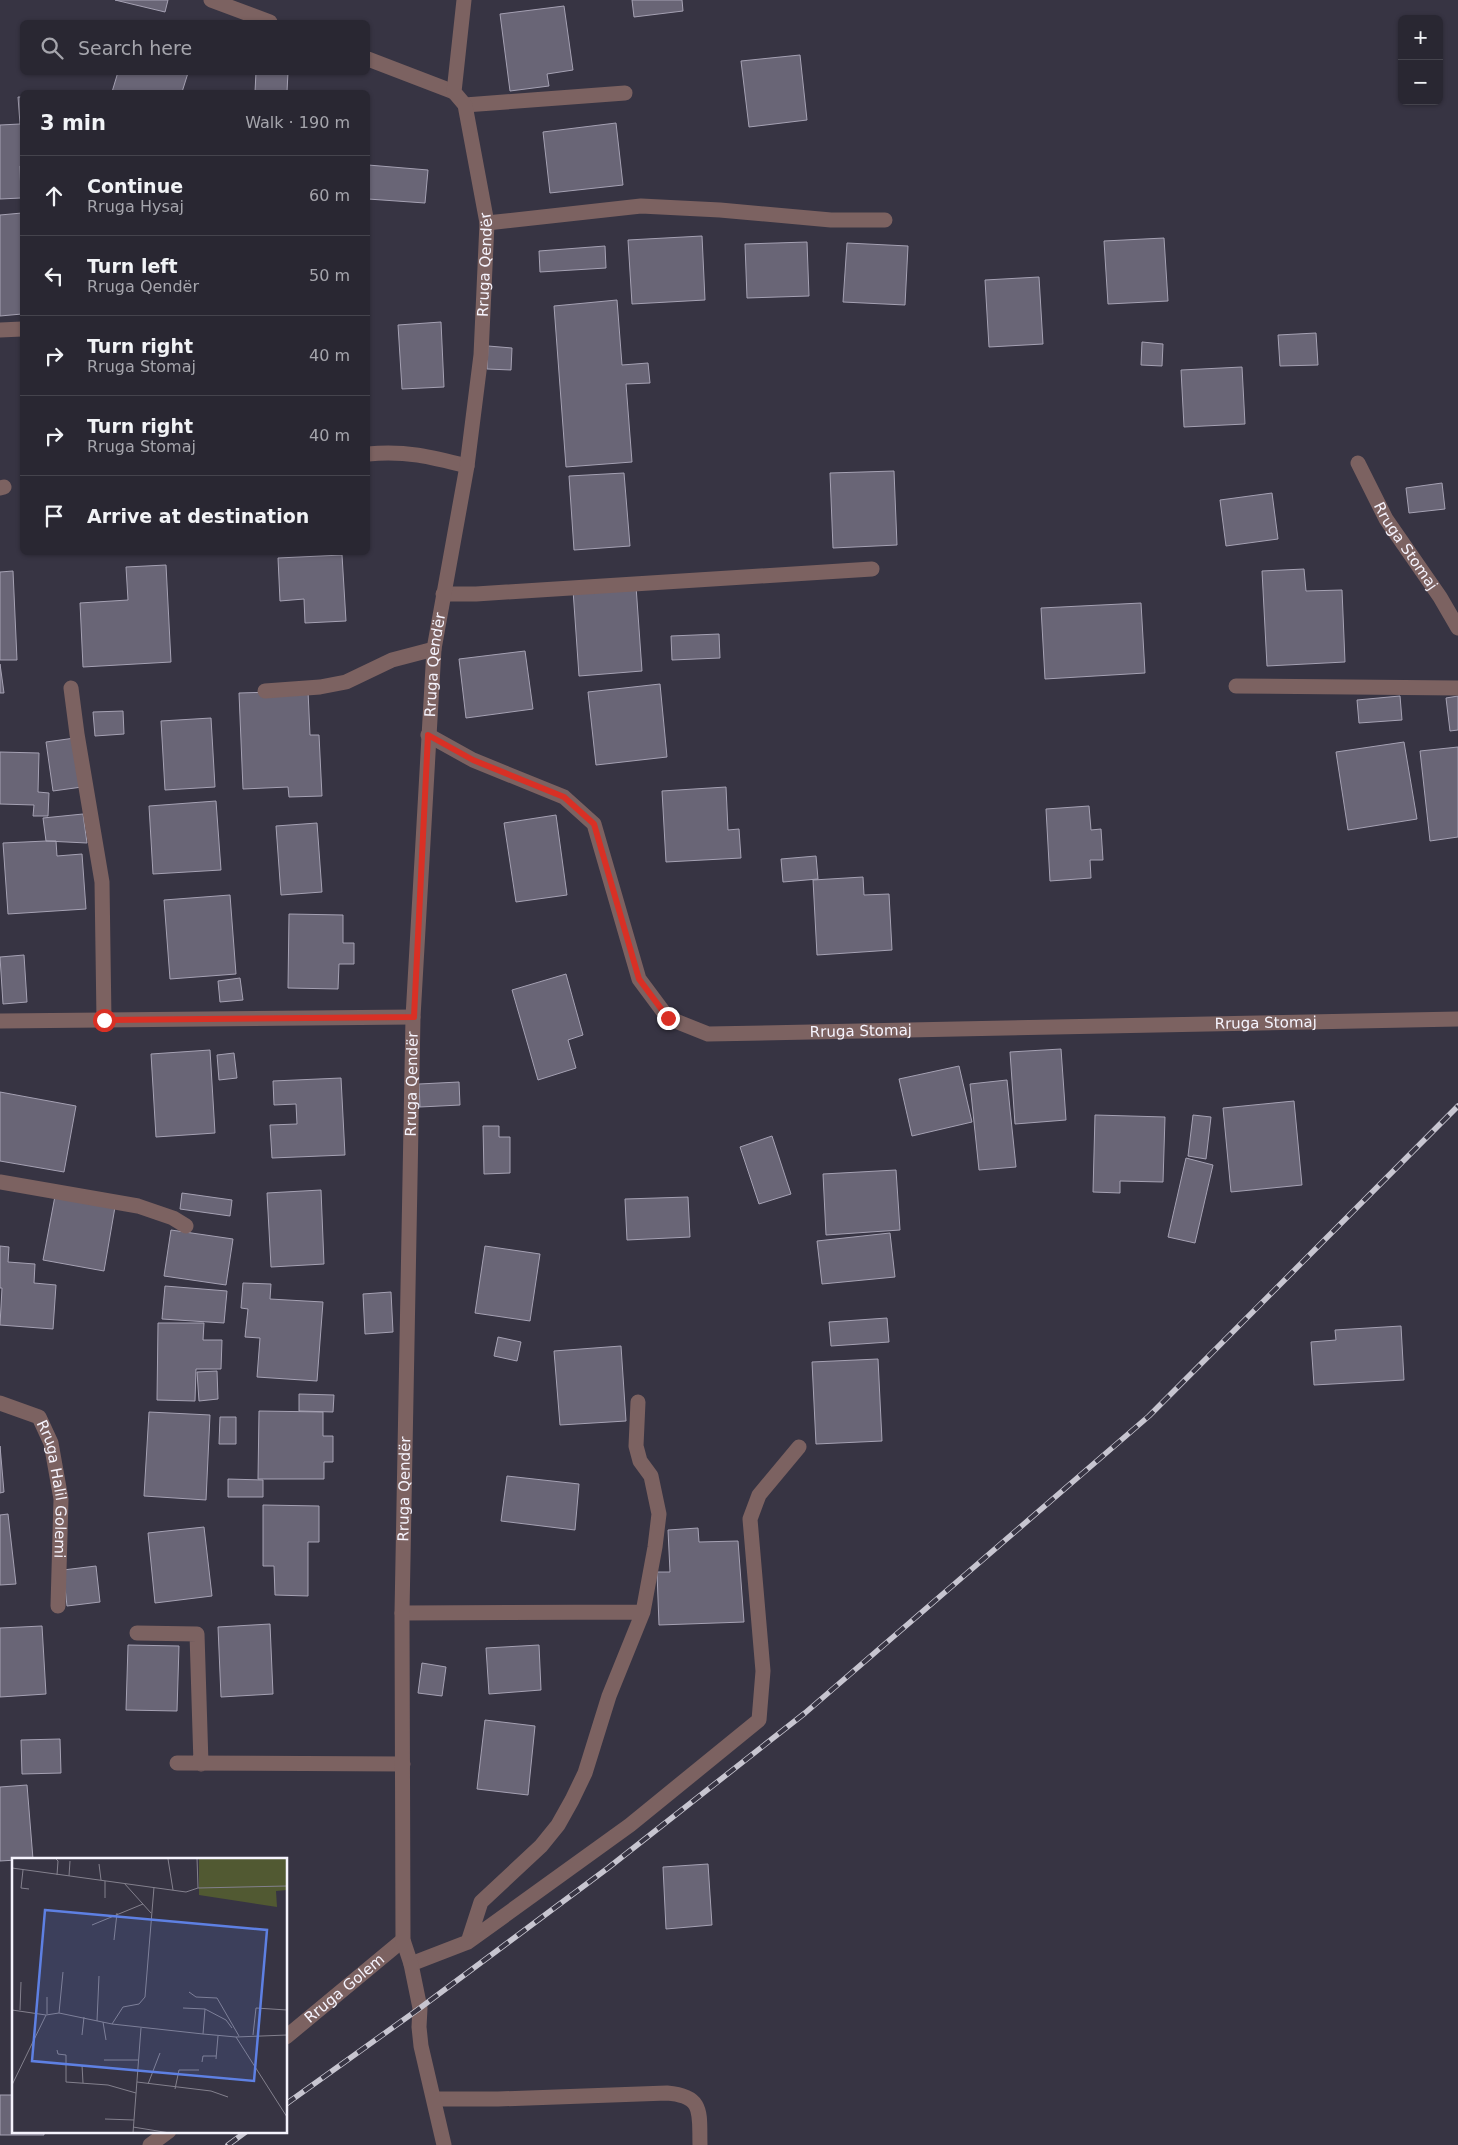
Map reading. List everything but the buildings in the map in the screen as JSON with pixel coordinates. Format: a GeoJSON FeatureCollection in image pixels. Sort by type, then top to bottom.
{"type":"FeatureCollection","features":[{"type":"Feature","properties":{"kind":"street"},"geometry":{"type":"LineString","coordinates":[[210,0],[265,20]]}},
{"type":"Feature","properties":{"kind":"street"},"geometry":{"type":"LineString","coordinates":[[370,61],[454,92],[464,0]]}},
{"type":"Feature","properties":{"kind":"street","name":"Rruga Qendër"},"geometry":{"type":"LineString","coordinates":[[444,2145],[435,2099],[421,2046],[420,2008],[411,1964],[403,1940],[402,1613],[414,1017],[428,735],[434,649],[467,466],[481,355],[487,222],[465,105],[454,92]]}},
{"type":"Feature","properties":{"kind":"street"},"geometry":{"type":"LineString","coordinates":[[465,105],[625,93]]}},
{"type":"Feature","properties":{"kind":"street"},"geometry":{"type":"LineString","coordinates":[[487,222],[640,206],[720,210],[831,220],[885,220]]}},
{"type":"Feature","properties":{"kind":"street"},"geometry":{"type":"LineString","coordinates":[[0,330],[20,329]]}},
{"type":"Feature","properties":{"kind":"street"},"geometry":{"type":"LineString","coordinates":[[370,454],[392,451],[419,454],[467,466]]}},
{"type":"Feature","properties":{"kind":"street","name":"Rruga Stomaj"},"geometry":{"type":"LineString","coordinates":[[1358,463],[1386,519],[1440,597],[1458,628]]}},
{"type":"Feature","properties":{"kind":"street"},"geometry":{"type":"LineString","coordinates":[[443,594],[476,594],[872,569]]}},
{"type":"Feature","properties":{"kind":"street"},"geometry":{"type":"LineString","coordinates":[[265,691],[320,687],[346,682],[392,660],[434,649]]}},
{"type":"Feature","properties":{"kind":"street"},"geometry":{"type":"LineString","coordinates":[[1236,686],[1458,688]]}},
{"type":"Feature","properties":{"kind":"street"},"geometry":{"type":"LineString","coordinates":[[71,688],[76,734],[102,882],[104,1020]]}},
{"type":"Feature","properties":{"kind":"street","name":"Rruga Stomaj"},"geometry":{"type":"LineString","coordinates":[[428,735],[473,760],[564,797],[594,824],[639,979],[668,1018],[708,1034],[1458,1018]]}},
{"type":"Feature","properties":{"kind":"street"},"geometry":{"type":"LineString","coordinates":[[0,1021],[414,1017]]}},
{"type":"Feature","properties":{"kind":"street"},"geometry":{"type":"LineString","coordinates":[[0,1182],[138,1206],[157,1212],[186,1226]]}},
{"type":"Feature","properties":{"kind":"street"},"geometry":{"type":"LineString","coordinates":[[468,1942],[481,1902],[542,1846],[558,1825],[572,1800],[585,1773],[609,1696],[643,1612],[659,1514],[651,1476],[640,1460],[636,1446],[638,1402]]}},
{"type":"Feature","properties":{"kind":"street","name":"Rruga Halil Golemi"},"geometry":{"type":"LineString","coordinates":[[0,1403],[39,1417],[51,1443],[61,1499],[58,1606]]}},
{"type":"Feature","properties":{"kind":"street"},"geometry":{"type":"LineString","coordinates":[[411,1964],[468,1942],[630,1825],[759,1720],[763,1671],[750,1520],[759,1496],[799,1447]]}},
{"type":"Feature","properties":{"kind":"street"},"geometry":{"type":"LineString","coordinates":[[402,1613],[643,1612]]}},
{"type":"Feature","properties":{"kind":"street"},"geometry":{"type":"LineString","coordinates":[[137,1633],[197,1634],[201,1764]]}},
{"type":"Feature","properties":{"kind":"street"},"geometry":{"type":"LineString","coordinates":[[177,1764],[403,1764]]}},
{"type":"Feature","properties":{"kind":"street","name":"Rruga Golem"},"geometry":{"type":"LineString","coordinates":[[288,2035],[403,1940]]}},
{"type":"Feature","properties":{"kind":"street"},"geometry":{"type":"LineString","coordinates":[[435,2099],[683,2094],[694,2101],[699,2113],[700,2145]]}},
{"type":"Feature","properties":{"kind":"street"},"geometry":{"type":"LineString","coordinates":[[150,2145],[167,2132]]}},
{"type":"Feature","properties":{"kind":"railway"},"geometry":{"type":"LineString","coordinates":[[288,2103],[420,2008],[608,1868],[805,1713],[1149,1416],[1458,1106]]}},
{"type":"Feature","properties":{"kind":"railway"},"geometry":{"type":"LineString","coordinates":[[228,2145],[246,2132]]}},
{"type":"Feature","properties":{"kind":"route"},"geometry":{"type":"LineString","coordinates":[[104,1020],[414,1017],[428,735],[473,760],[564,797],[594,824],[639,979],[668,1018]]}}]}
